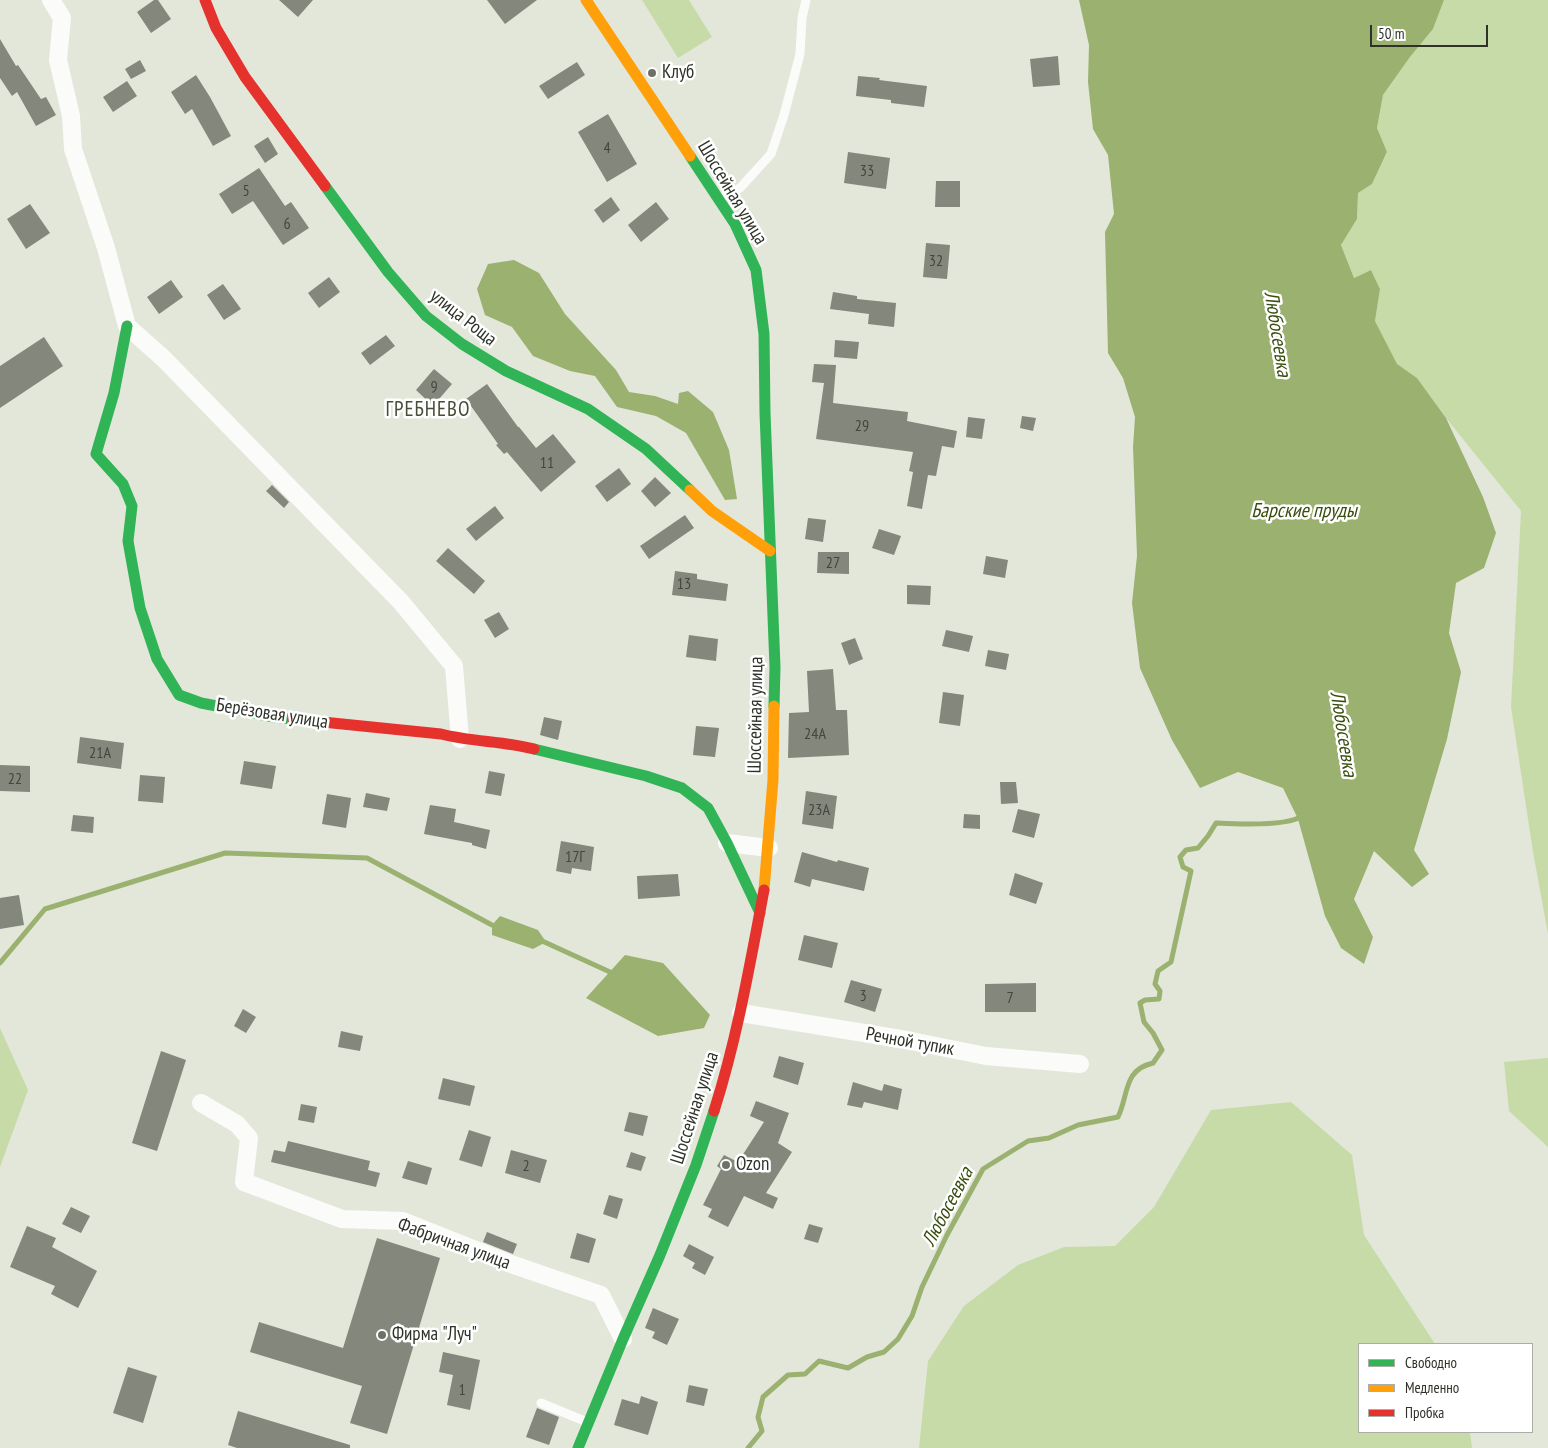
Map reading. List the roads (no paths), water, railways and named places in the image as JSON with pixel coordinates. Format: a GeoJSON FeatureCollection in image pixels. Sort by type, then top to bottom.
{"type":"FeatureCollection","features":[{"type":"Feature","properties":{"kind":"street"},"geometry":{"type":"LineString","coordinates":[[52,0],[62,18],[58,60],[71,116],[73,149],[106,248],[127,326],[170,365],[401,602],[454,666],[460,739]]}},
{"type":"Feature","properties":{"kind":"street","name":"улица Роща"},"geometry":{"type":"LineString","coordinates":[[204,0],[216,28],[245,77],[388,272],[426,316],[462,344],[506,371],[588,409],[646,449],[712,511],[770,551]]}},
{"type":"Feature","properties":{"kind":"street","name":"Шоссейная улица"},"geometry":{"type":"LineString","coordinates":[[578,1448],[696,1165],[726,1073],[741,1013],[766,881],[773,780],[775,667],[765,413],[764,334],[756,270],[735,224],[586,0]]}},
{"type":"Feature","properties":{"kind":"street","name":"Берёзовая улица"},"geometry":{"type":"LineString","coordinates":[[127,326],[114,394],[96,454],[122,484],[132,506],[128,541],[140,608],[157,659],[179,694],[201,703],[274,717],[441,734],[460,739],[518,745],[646,776],[682,788],[708,808],[760,913]]}},
{"type":"Feature","properties":{"kind":"street"},"geometry":{"type":"LineString","coordinates":[[727,843],[769,848]]}},
{"type":"Feature","properties":{"kind":"street","name":"Речной тупик"},"geometry":{"type":"LineString","coordinates":[[741,1013],[901,1039],[986,1056],[1080,1064]]}},
{"type":"Feature","properties":{"kind":"street","name":"Фабричная улица"},"geometry":{"type":"LineString","coordinates":[[201,1103],[237,1124],[249,1138],[244,1182],[342,1219],[403,1221],[511,1264],[601,1295],[622,1339]]}},
{"type":"Feature","properties":{"kind":"lane"},"geometry":{"type":"LineString","coordinates":[[719,199],[740,188],[771,154],[784,115],[800,54],[802,18],[806,0]]}},
{"type":"Feature","properties":{"kind":"lane"},"geometry":{"type":"LineString","coordinates":[[541,1403],[588,1422]]}},
{"type":"Feature","properties":{"kind":"water","name":"Барские пруды"},"geometry":{"type":"Polygon","coordinates":[[[1079,0],[1444,0],[1433,29],[1383,95],[1377,128],[1387,152],[1372,184],[1358,193],[1357,219],[1341,245],[1354,278],[1371,270],[1380,289],[1375,321],[1397,364],[1417,378],[1446,418],[1483,497],[1496,533],[1484,568],[1456,583],[1449,633],[1461,672],[1447,739],[1414,850],[1429,874],[1412,887],[1374,851],[1354,899],[1373,937],[1364,964],[1341,948],[1325,916],[1298,819],[1283,788],[1238,772],[1200,788],[1172,740],[1140,668],[1132,603],[1137,556],[1133,447],[1135,417],[1123,378],[1108,353],[1105,232],[1114,214],[1108,155],[1093,129],[1088,82],[1089,45],[1079,0]]]}},
{"type":"Feature","properties":{"kind":"water"},"geometry":{"type":"Polygon","coordinates":[[[514,260],[539,273],[565,314],[616,370],[629,392],[655,396],[678,404],[679,393],[688,391],[713,412],[729,450],[737,499],[725,500],[686,433],[656,416],[617,407],[595,376],[570,371],[533,356],[512,327],[485,315],[477,289],[488,264],[514,260]]]}},
{"type":"Feature","properties":{"kind":"water"},"geometry":{"type":"Polygon","coordinates":[[[500,916],[538,930],[546,942],[533,949],[492,935],[492,925],[500,916]]]}},
{"type":"Feature","properties":{"kind":"water"},"geometry":{"type":"Polygon","coordinates":[[[625,955],[663,963],[710,1015],[704,1028],[658,1036],[586,998],[625,955]]]}},
{"type":"Feature","properties":{"kind":"waterway","name":"Любосеевка"},"geometry":{"type":"LineString","coordinates":[[748,1448],[762,1431],[758,1417],[763,1397],[788,1375],[805,1374],[819,1361],[848,1368],[867,1357],[884,1352],[898,1339],[912,1316],[922,1287],[947,1235],[983,1169],[1028,1141],[1049,1138],[1078,1125],[1118,1117],[1132,1077],[1143,1066],[1153,1063],[1162,1050],[1153,1033],[1144,1022],[1140,1003],[1145,1000],[1159,999],[1160,991],[1155,984],[1158,971],[1171,962],[1191,871],[1183,867],[1180,857],[1186,850],[1198,848],[1216,823],[1273,823],[1295,820],[1302,816]]}},
{"type":"Feature","properties":{"kind":"waterway"},"geometry":{"type":"LineString","coordinates":[[0,963],[45,909],[225,853],[367,858],[498,927]]}},
{"type":"Feature","properties":{"kind":"waterway"},"geometry":{"type":"LineString","coordinates":[[540,940],[610,972]]}},
{"type":"Feature","properties":{"kind":"place","name":"Клуб"},"geometry":{"type":"Point","coordinates":[652,73]}},
{"type":"Feature","properties":{"kind":"place","name":"Ozon"},"geometry":{"type":"Point","coordinates":[726,1165]}},
{"type":"Feature","properties":{"kind":"place","name":"Фирма \"Луч\""},"geometry":{"type":"Point","coordinates":[382,1335]}},
{"type":"Feature","properties":{"kind":"district","name":"ГРЕБНЕВО"},"geometry":{"type":"Point","coordinates":[428,410]}}]}
